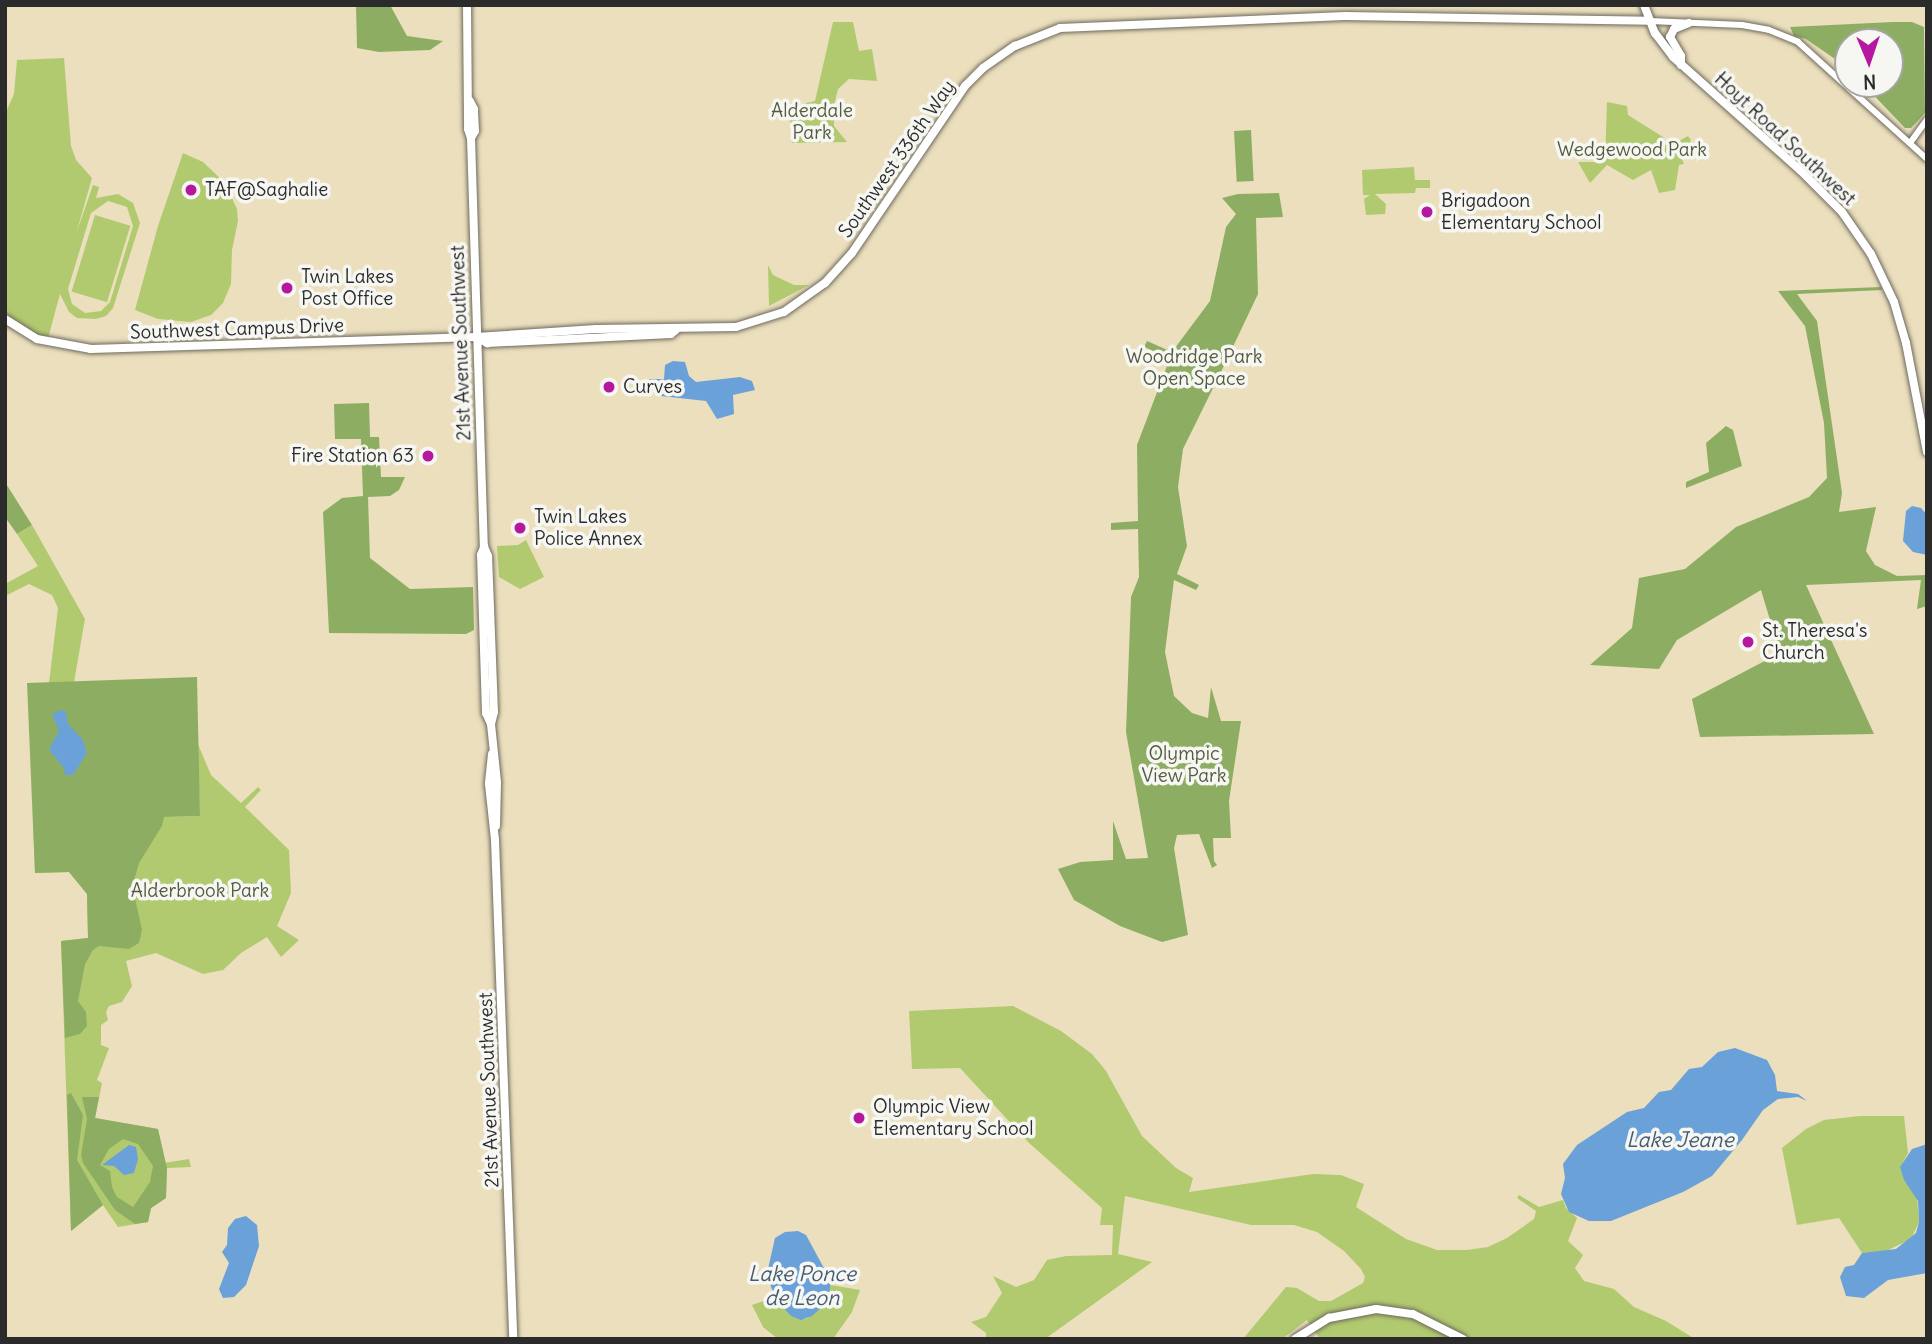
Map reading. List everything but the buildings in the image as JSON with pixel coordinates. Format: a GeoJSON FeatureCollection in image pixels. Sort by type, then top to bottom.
{"type":"FeatureCollection","features":[{"type":"Feature","properties":{"kind":"main road","name":"21st Avenue Southwest"},"geometry":{"type":"LineString","coordinates":[[467,5],[470,101],[468,129],[471,138],[484,547],[488,556],[494,712],[491,724],[489,784],[495,840],[513,1339]]}},
{"type":"Feature","properties":{"kind":"main road","name":"Hoyt Road Southwest"},"geometry":{"type":"LineString","coordinates":[[1644,5],[1664,47],[1800,170],[1842,212],[1871,254],[1894,302],[1906,343],[1927,452]]}},
{"type":"Feature","properties":{"kind":"main road","name":"Southwest 336th Way"},"geometry":{"type":"LineString","coordinates":[[676,330],[736,327],[757,322],[784,312],[811,295],[852,253],[965,86],[983,68],[1015,46],[1060,27],[1345,16],[1650,21]]}},
{"type":"Feature","properties":{"kind":"main road"},"geometry":{"type":"LineString","coordinates":[[1681,65],[1681,56],[1670,37],[1674,29],[1689,23]]}},
{"type":"Feature","properties":{"kind":"main road","name":"Southwest Campus Drive"},"geometry":{"type":"LineString","coordinates":[[5,318],[37,339],[91,349],[476,337]]}},
{"type":"Feature","properties":{"kind":"main road"},"geometry":{"type":"LineString","coordinates":[[671,327],[676,330],[671,334],[488,343],[476,337],[596,329],[671,327]]}},
{"type":"Feature","properties":{"kind":"main road"},"geometry":{"type":"LineString","coordinates":[[575,338],[579,333],[593,332],[596,329]]}},
{"type":"Feature","properties":{"kind":"main road"},"geometry":{"type":"LineString","coordinates":[[1295,1339],[1329,1318],[1376,1309],[1413,1314],[1463,1339]]}},
{"type":"Feature","properties":{"kind":"street"},"geometry":{"type":"LineString","coordinates":[[1344,5],[1345,16]]}},
{"type":"Feature","properties":{"kind":"street"},"geometry":{"type":"LineString","coordinates":[[1650,21],[1742,25],[1769,30],[1811,51],[1927,159]]}},
{"type":"Feature","properties":{"kind":"street"},"geometry":{"type":"LineString","coordinates":[[1910,143],[1927,120]]}},
{"type":"Feature","properties":{"kind":"green space"},"geometry":{"type":"Polygon","coordinates":[[[356,5],[390,5],[407,36],[443,41],[430,50],[379,52],[357,48],[356,5]]]}},
{"type":"Feature","properties":{"kind":"green space","name":"Alderdale Park"},"geometry":{"type":"Polygon","coordinates":[[[833,22],[853,22],[859,51],[872,49],[877,81],[849,79],[838,89],[834,105],[834,126],[847,142],[792,143],[789,107],[815,101],[833,22]]]}},
{"type":"Feature","properties":{"kind":"green space"},"geometry":{"type":"Polygon","coordinates":[[[1912,22],[1924,27],[1925,113],[1911,128],[1905,128],[1876,98],[1904,98],[1904,28],[1834,28],[1834,58],[1806,39],[1794,36],[1790,27],[1912,22]]]}},
{"type":"Feature","properties":{"kind":"green space"},"geometry":{"type":"Polygon","coordinates":[[[64,58],[71,146],[76,160],[92,178],[76,234],[93,185],[99,187],[96,198],[118,194],[133,203],[140,223],[113,308],[106,316],[96,319],[77,318],[69,312],[60,294],[47,342],[5,319],[5,114],[14,94],[17,60],[64,58]],[[108,201],[91,213],[68,289],[72,304],[85,313],[101,311],[110,302],[133,226],[127,207],[108,201]]]}},
{"type":"Feature","properties":{"kind":"green space","name":"Wedgewood Park"},"geometry":{"type":"Polygon","coordinates":[[[1607,102],[1627,106],[1628,115],[1663,137],[1668,147],[1688,136],[1691,140],[1682,159],[1684,164],[1679,165],[1675,190],[1659,193],[1651,170],[1633,180],[1607,165],[1590,183],[1578,162],[1605,162],[1607,102]]]}},
{"type":"Feature","properties":{"kind":"green space"},"geometry":{"type":"Polygon","coordinates":[[[1251,130],[1254,181],[1237,182],[1234,131],[1251,130]]]}},
{"type":"Feature","properties":{"kind":"green space"},"geometry":{"type":"Polygon","coordinates":[[[183,153],[203,162],[225,183],[237,209],[238,221],[232,250],[231,284],[223,303],[211,315],[191,322],[158,319],[135,310],[158,226],[183,153]]]}},
{"type":"Feature","properties":{"kind":"green space"},"geometry":{"type":"Polygon","coordinates":[[[1414,167],[1415,180],[1430,180],[1430,188],[1416,188],[1415,193],[1375,194],[1386,204],[1385,214],[1366,215],[1364,199],[1370,195],[1363,195],[1362,170],[1414,167]]]}},
{"type":"Feature","properties":{"kind":"green space"},"geometry":{"type":"Polygon","coordinates":[[[1279,193],[1283,217],[1256,218],[1258,294],[1220,374],[1242,385],[1241,388],[1218,378],[1183,449],[1178,487],[1187,546],[1177,574],[1199,585],[1196,590],[1174,580],[1165,652],[1174,696],[1192,713],[1208,718],[1211,687],[1221,721],[1241,721],[1229,801],[1231,838],[1213,838],[1214,861],[1217,865],[1212,868],[1199,834],[1177,835],[1174,848],[1188,935],[1162,942],[1120,926],[1074,900],[1058,869],[1080,862],[1113,860],[1113,821],[1126,859],[1148,858],[1126,732],[1131,597],[1139,577],[1138,529],[1111,530],[1111,523],[1138,521],[1137,445],[1170,358],[1144,347],[1147,341],[1172,352],[1210,301],[1226,227],[1236,214],[1222,198],[1238,194],[1279,193]]]}},
{"type":"Feature","properties":{"kind":"green space"},"geometry":{"type":"Polygon","coordinates":[[[95,215],[130,226],[107,302],[72,292],[95,215]]]}},
{"type":"Feature","properties":{"kind":"green space"},"geometry":{"type":"Polygon","coordinates":[[[768,265],[773,275],[794,285],[809,285],[769,306],[768,265]]]}},
{"type":"Feature","properties":{"kind":"green space"},"geometry":{"type":"Polygon","coordinates":[[[1881,287],[1882,290],[1797,294],[1817,321],[1842,493],[1839,512],[1876,507],[1866,551],[1875,565],[1897,576],[1927,575],[1927,606],[1917,609],[1921,580],[1806,585],[1874,734],[1700,737],[1692,699],[1780,653],[1761,590],[1677,640],[1659,669],[1590,665],[1632,628],[1639,578],[1685,569],[1736,527],[1809,497],[1827,478],[1824,423],[1805,326],[1778,291],[1881,287]]]}},
{"type":"Feature","properties":{"kind":"green space"},"geometry":{"type":"Polygon","coordinates":[[[369,403],[370,437],[379,437],[381,477],[405,477],[399,490],[390,496],[368,497],[370,558],[410,589],[473,587],[474,630],[466,634],[329,633],[323,512],[342,498],[363,496],[361,439],[335,439],[334,404],[369,403]]]}},
{"type":"Feature","properties":{"kind":"green space"},"geometry":{"type":"Polygon","coordinates":[[[1726,426],[1733,430],[1742,466],[1686,488],[1686,482],[1709,472],[1706,443],[1726,426]]]}},
{"type":"Feature","properties":{"kind":"green space"},"geometry":{"type":"Polygon","coordinates":[[[5,482],[32,525],[17,534],[5,517],[5,482]]]}},
{"type":"Feature","properties":{"kind":"green space"},"geometry":{"type":"Polygon","coordinates":[[[32,525],[85,619],[74,682],[49,683],[58,608],[52,595],[29,584],[5,596],[5,584],[38,566],[17,534],[32,525]]]}},
{"type":"Feature","properties":{"kind":"green space"},"geometry":{"type":"Polygon","coordinates":[[[526,540],[544,577],[520,589],[499,577],[497,546],[518,545],[526,540]]]}},
{"type":"Feature","properties":{"kind":"green space"},"geometry":{"type":"Polygon","coordinates":[[[197,677],[200,816],[164,817],[162,826],[139,863],[135,877],[134,894],[142,930],[139,943],[129,949],[99,946],[93,950],[85,964],[78,1001],[86,1012],[87,1026],[80,1034],[65,1038],[61,941],[88,938],[87,894],[69,872],[35,873],[27,683],[197,677]]]}},
{"type":"Feature","properties":{"kind":"green space","name":"Alderbrook Park"},"geometry":{"type":"Polygon","coordinates":[[[197,742],[211,775],[241,803],[258,787],[261,790],[245,807],[289,850],[291,893],[277,926],[299,940],[281,957],[267,937],[241,953],[223,970],[203,974],[156,953],[126,961],[132,986],[122,1002],[109,1006],[106,1012],[108,1020],[101,1025],[101,1045],[109,1048],[97,1080],[102,1083],[95,1118],[158,1129],[164,1163],[189,1159],[191,1167],[167,1168],[166,1198],[151,1208],[148,1222],[118,1227],[103,1205],[71,1231],[61,941],[88,938],[87,894],[69,872],[35,873],[33,820],[200,816],[197,742]]]}},
{"type":"Feature","properties":{"kind":"green space"},"geometry":{"type":"Polygon","coordinates":[[[1013,1006],[1061,1031],[1092,1054],[1106,1071],[1142,1136],[1176,1168],[1193,1178],[1189,1192],[1313,1174],[1341,1175],[1364,1184],[1356,1207],[1406,1239],[1437,1250],[1488,1247],[1507,1238],[1534,1219],[1536,1211],[1517,1198],[1519,1195],[1539,1207],[1563,1200],[1566,1208],[1577,1218],[1568,1241],[1583,1255],[1575,1268],[1584,1281],[1614,1289],[1634,1307],[1666,1321],[1695,1339],[1320,1339],[1307,1320],[1282,1339],[1243,1339],[1286,1287],[1297,1288],[1319,1301],[1331,1301],[1363,1283],[1365,1277],[1361,1269],[1344,1251],[1317,1232],[1294,1225],[1251,1225],[1125,1196],[1118,1254],[1152,1262],[1045,1339],[986,1339],[986,1333],[971,1322],[986,1317],[1002,1293],[993,1276],[1016,1287],[1034,1280],[1047,1260],[1066,1256],[1112,1255],[1113,1225],[1100,1225],[1102,1208],[1028,1142],[960,1068],[912,1069],[909,1011],[1013,1006]]]}},
{"type":"Feature","properties":{"kind":"green space"},"geometry":{"type":"Polygon","coordinates":[[[71,1093],[83,1115],[77,1160],[103,1205],[71,1231],[67,1095],[71,1093]]]}},
{"type":"Feature","properties":{"kind":"green space"},"geometry":{"type":"Polygon","coordinates":[[[82,1097],[99,1097],[95,1118],[158,1129],[167,1168],[166,1198],[151,1208],[148,1222],[135,1224],[115,1210],[83,1163],[81,1155],[87,1119],[82,1097]],[[123,1139],[109,1149],[100,1165],[110,1171],[112,1187],[117,1197],[133,1207],[150,1182],[153,1166],[138,1144],[123,1139]]]}},
{"type":"Feature","properties":{"kind":"green space"},"geometry":{"type":"Polygon","coordinates":[[[1860,1116],[1904,1116],[1908,1153],[1903,1162],[1904,1180],[1917,1196],[1919,1222],[1911,1239],[1886,1251],[1862,1253],[1839,1218],[1797,1225],[1782,1148],[1806,1129],[1824,1120],[1860,1116]]]}},
{"type":"Feature","properties":{"kind":"green space"},"geometry":{"type":"Polygon","coordinates":[[[831,1285],[860,1290],[852,1312],[833,1339],[778,1339],[763,1327],[752,1305],[775,1297],[791,1316],[806,1319],[823,1306],[831,1285]]]}},
{"type":"Feature","properties":{"kind":"water"},"geometry":{"type":"Polygon","coordinates":[[[673,361],[685,362],[689,376],[696,382],[740,377],[752,381],[755,390],[733,395],[734,414],[717,419],[706,401],[661,396],[657,391],[646,388],[649,379],[664,379],[665,365],[673,361]]]}},
{"type":"Feature","properties":{"kind":"water"},"geometry":{"type":"Polygon","coordinates":[[[1912,506],[1921,508],[1927,515],[1927,555],[1913,552],[1903,541],[1906,511],[1912,506]]]}},
{"type":"Feature","properties":{"kind":"water"},"geometry":{"type":"Polygon","coordinates":[[[62,710],[66,712],[68,724],[83,740],[87,753],[73,775],[65,775],[64,768],[49,750],[59,731],[52,714],[62,710]]]}},
{"type":"Feature","properties":{"kind":"water","name":"Lake Jeane"},"geometry":{"type":"Polygon","coordinates":[[[1735,1048],[1767,1060],[1775,1075],[1777,1091],[1798,1094],[1807,1101],[1798,1097],[1778,1099],[1763,1110],[1712,1176],[1683,1192],[1611,1221],[1589,1221],[1569,1212],[1561,1194],[1565,1178],[1563,1164],[1577,1145],[1627,1112],[1644,1108],[1659,1092],[1671,1090],[1689,1069],[1702,1067],[1718,1052],[1735,1048]]]}},
{"type":"Feature","properties":{"kind":"water"},"geometry":{"type":"Polygon","coordinates":[[[1927,1144],[1927,1273],[1888,1280],[1864,1298],[1846,1296],[1840,1277],[1845,1267],[1854,1265],[1862,1253],[1896,1249],[1916,1233],[1919,1222],[1918,1201],[1904,1180],[1900,1167],[1912,1149],[1927,1144]]]}},
{"type":"Feature","properties":{"kind":"water"},"geometry":{"type":"Polygon","coordinates":[[[129,1145],[136,1147],[138,1159],[134,1173],[124,1175],[114,1166],[102,1165],[129,1145]]]}},
{"type":"Feature","properties":{"kind":"water"},"geometry":{"type":"Polygon","coordinates":[[[246,1216],[257,1225],[259,1246],[246,1285],[234,1297],[223,1298],[219,1289],[229,1263],[222,1252],[227,1245],[228,1228],[235,1219],[246,1216]]]}},
{"type":"Feature","properties":{"kind":"water","name":"Lake Ponce de Leon"},"geometry":{"type":"Polygon","coordinates":[[[798,1231],[806,1235],[831,1281],[829,1295],[823,1306],[812,1316],[801,1320],[791,1316],[778,1302],[771,1287],[768,1269],[775,1238],[785,1232],[798,1231]]]}},
{"type":"Feature","properties":{"kind":"place","name":"TAF@Saghalie"},"geometry":{"type":"Point","coordinates":[191,190]}},
{"type":"Feature","properties":{"kind":"place","name":"Brigadoon Elementary School"},"geometry":{"type":"Point","coordinates":[1427,212]}},
{"type":"Feature","properties":{"kind":"place","name":"Twin Lakes Post Office"},"geometry":{"type":"Point","coordinates":[287,288]}},
{"type":"Feature","properties":{"kind":"place","name":"Curves"},"geometry":{"type":"Point","coordinates":[609,387]}},
{"type":"Feature","properties":{"kind":"place","name":"Fire Station 63"},"geometry":{"type":"Point","coordinates":[428,456]}},
{"type":"Feature","properties":{"kind":"place","name":"Twin Lakes Police Annex"},"geometry":{"type":"Point","coordinates":[520,528]}},
{"type":"Feature","properties":{"kind":"place","name":"St. Theresa's Church"},"geometry":{"type":"Point","coordinates":[1748,642]}},
{"type":"Feature","properties":{"kind":"place","name":"Olympic View Elementary School"},"geometry":{"type":"Point","coordinates":[859,1118]}},
{"type":"Feature","properties":{"kind":"park label","name":"Woodridge Park Open Space"},"geometry":{"type":"Point","coordinates":[1194,368]}},
{"type":"Feature","properties":{"kind":"park label","name":"Olympic View Park"},"geometry":{"type":"Point","coordinates":[1184,765]}}]}
